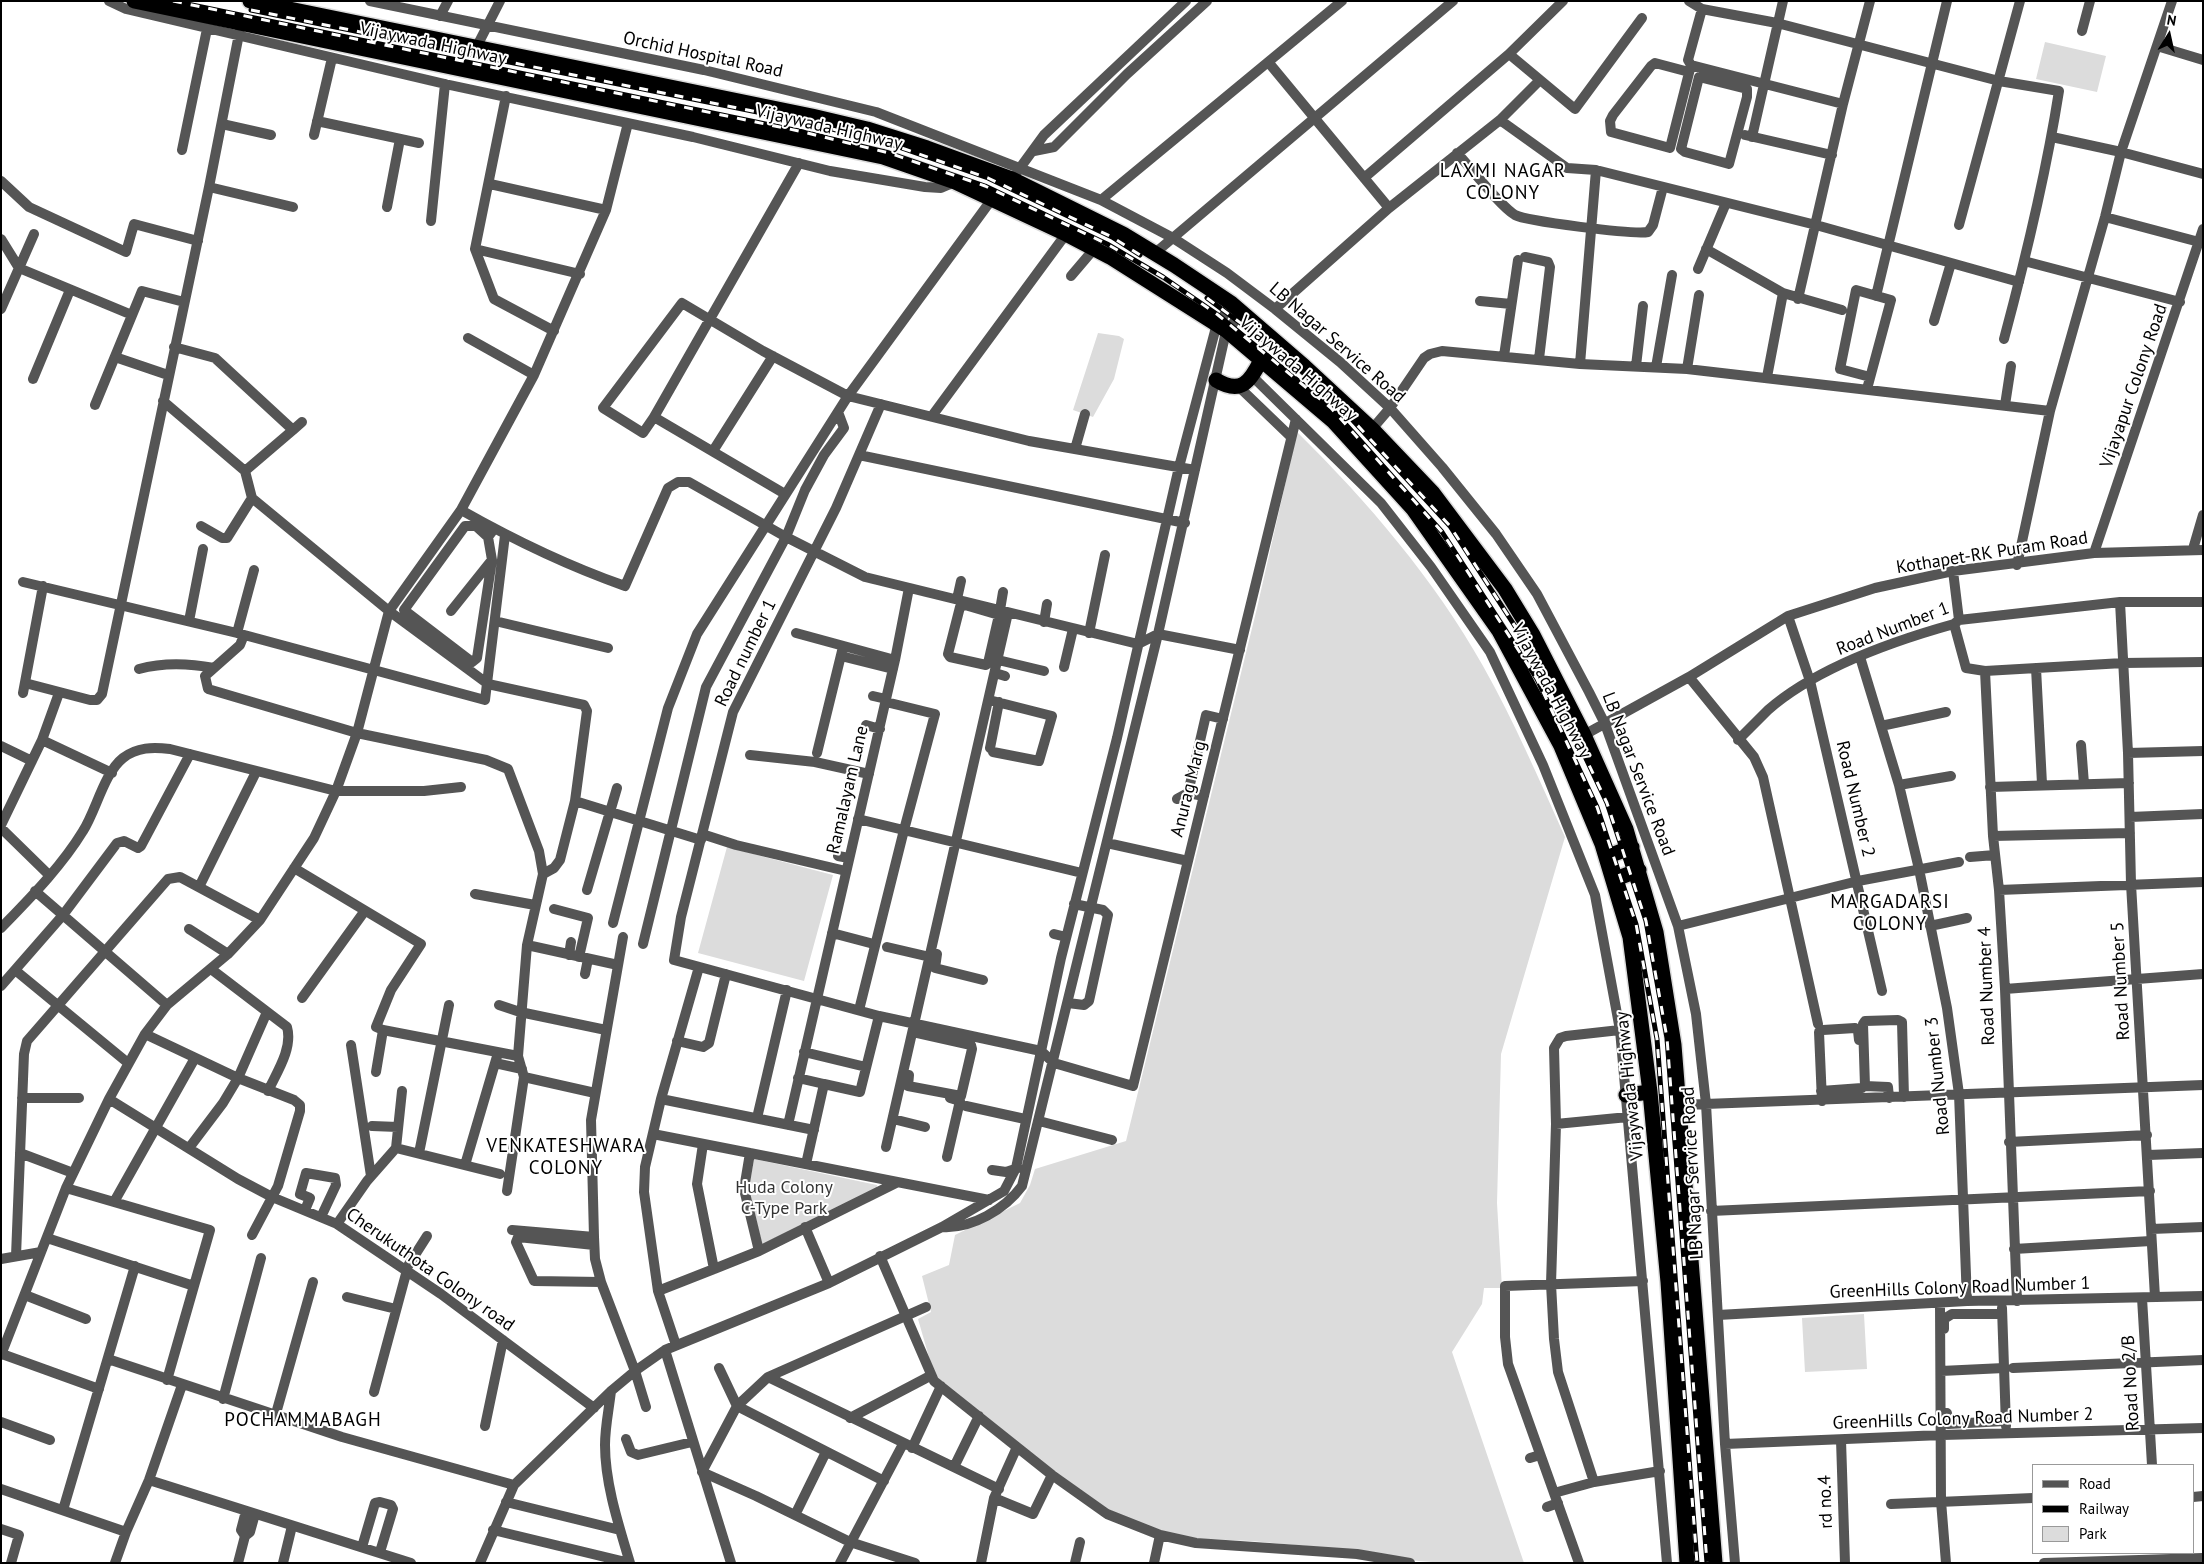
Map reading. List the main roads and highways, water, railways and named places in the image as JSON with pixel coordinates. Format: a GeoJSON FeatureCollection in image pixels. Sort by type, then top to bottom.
{"type":"FeatureCollection","features":[{"type":"Feature","properties":{"kind":"highway","name":"Vijaywada Highway"},"geometry":{"type":"LineString","coordinates":[[134,1],[240,29],[883,157],[955,182],[1094,249],[1222,328],[1333,420],[1413,509],[1499,631],[1561,746],[1606,857],[1630,937],[1650,1092],[1668,1282],[1687,1563]]}},
{"type":"Feature","properties":{"kind":"highway","name":"Vijaywada Highway"},"geometry":{"type":"LineString","coordinates":[[250,1],[273,4],[867,129],[975,164],[1016,173],[1124,234],[1236,307],[1372,429],[1433,494],[1505,589],[1533,635],[1584,735],[1626,830],[1656,932],[1674,1045],[1715,1563]]}},
{"type":"Feature","properties":{"kind":"highway"},"geometry":{"type":"LineString","coordinates":[[1216,380],[1224,385],[1239,387],[1244,385],[1252,376],[1261,360]]}},
{"type":"Feature","properties":{"kind":"highway"},"geometry":{"type":"LineString","coordinates":[[1413,509],[1433,494]]}},
{"type":"Feature","properties":{"kind":"highway"},"geometry":{"type":"LineString","coordinates":[[1606,857],[1632,847]]}},
{"type":"Feature","properties":{"kind":"highway"},"geometry":{"type":"LineString","coordinates":[[1613,880],[1639,870]]}},
{"type":"Feature","properties":{"kind":"highway"},"geometry":{"type":"LineString","coordinates":[[1626,1095],[1650,1092]]}},
{"type":"Feature","properties":{"kind":"highway"},"geometry":{"type":"LineString","coordinates":[[1682,1492],[1709,1490]]}},
{"type":"Feature","properties":{"kind":"railway"},"geometry":{"type":"LineString","coordinates":[[173,1],[799,131],[889,153],[985,186],[1107,244],[1163,277],[1218,315],[1331,408],[1442,532],[1537,679],[1597,807],[1636,924],[1657,1039],[1697,1563]]}},
{"type":"Feature","properties":{"kind":"railway"},"geometry":{"type":"LineString","coordinates":[[251,10],[802,121],[893,145],[988,178],[1112,237],[1140,255]]}},
{"type":"Feature","properties":{"kind":"railway"},"geometry":{"type":"LineString","coordinates":[[1207,298],[1282,354],[1337,403],[1450,526],[1546,674],[1607,803],[1646,921],[1667,1038],[1707,1563]]}},
{"type":"Feature","properties":{"kind":"district","name":"LAXMI NAGAR COLONY"},"geometry":{"type":"Point","coordinates":[1503,183]}},
{"type":"Feature","properties":{"kind":"district","name":"MARGADARSI COLONY"},"geometry":{"type":"Point","coordinates":[1890,914]}},
{"type":"Feature","properties":{"kind":"district","name":"VENKATESHWARA COLONY"},"geometry":{"type":"Point","coordinates":[566,1158]}},
{"type":"Feature","properties":{"kind":"district","name":"POCHAMMABAGH"},"geometry":{"type":"Point","coordinates":[303,1421]}},
{"type":"Feature","properties":{"kind":"park label","name":"Huda Colony C-Type Park"},"geometry":{"type":"Point","coordinates":[784,1198]}}]}
